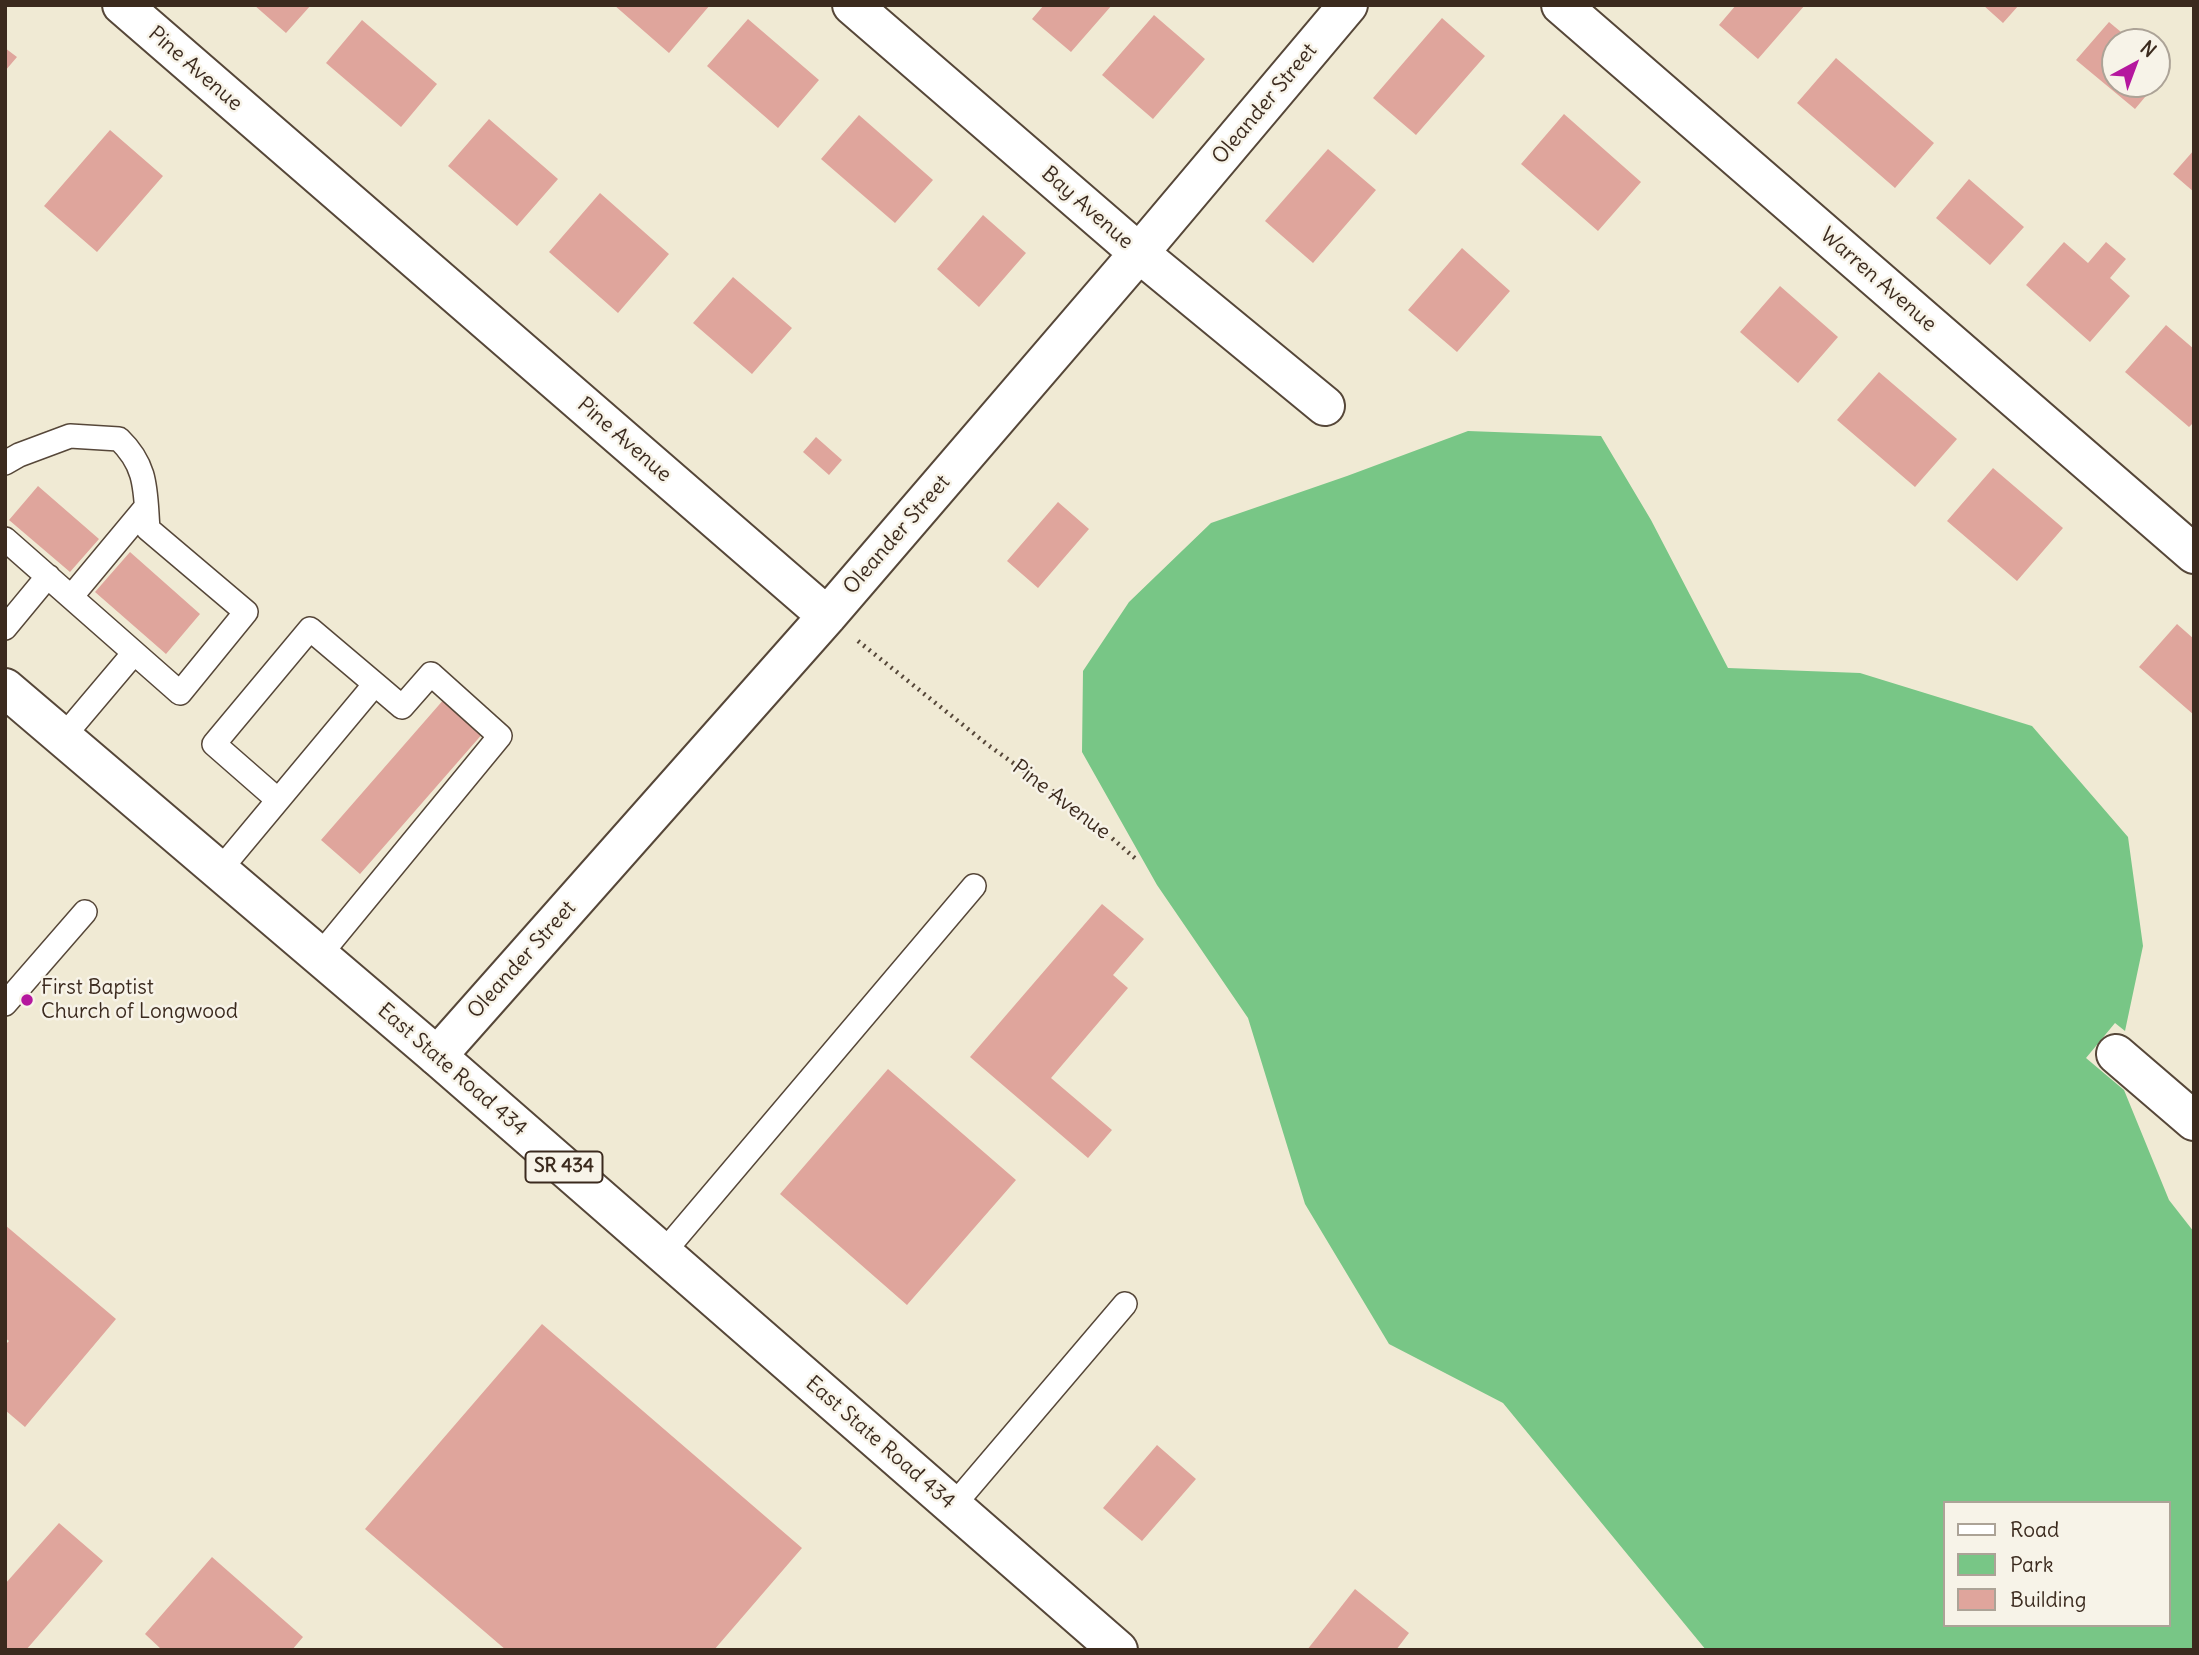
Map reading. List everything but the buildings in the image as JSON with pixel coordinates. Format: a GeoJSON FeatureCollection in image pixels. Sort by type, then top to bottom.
{"type":"FeatureCollection","features":[{"type":"Feature","properties":{"kind":"street","name":"Pine Avenue"},"geometry":{"type":"LineString","coordinates":[[122,5],[827,616]]}},
{"type":"Feature","properties":{"kind":"street","name":"Bay Avenue"},"geometry":{"type":"LineString","coordinates":[[852,5],[1139,253],[1325,406]]}},
{"type":"Feature","properties":{"kind":"street","name":"Oleander Street"},"geometry":{"type":"LineString","coordinates":[[437,1056],[827,616],[1348,5]]}},
{"type":"Feature","properties":{"kind":"street","name":"Warren Avenue"},"geometry":{"type":"LineString","coordinates":[[1561,5],[2194,554]]}},
{"type":"Feature","properties":{"kind":"street","name":"East State Road 434"},"geometry":{"type":"LineString","coordinates":[[5,688],[437,1056],[1118,1650]]}},
{"type":"Feature","properties":{"kind":"street"},"geometry":{"type":"LineString","coordinates":[[2116,1054],[2194,1121]]}},
{"type":"Feature","properties":{"kind":"lane"},"geometry":{"type":"LineString","coordinates":[[5,463],[69,436],[119,439],[134,453],[146,485],[148,529],[246,611],[180,693],[5,539]]}},
{"type":"Feature","properties":{"kind":"lane"},"geometry":{"type":"LineString","coordinates":[[71,597],[146,507]]}},
{"type":"Feature","properties":{"kind":"lane"},"geometry":{"type":"LineString","coordinates":[[5,628],[48,576]]}},
{"type":"Feature","properties":{"kind":"lane"},"geometry":{"type":"LineString","coordinates":[[278,800],[214,744],[310,629],[402,707],[431,674],[500,736],[319,956]]}},
{"type":"Feature","properties":{"kind":"lane"},"geometry":{"type":"LineString","coordinates":[[64,737],[134,653]]}},
{"type":"Feature","properties":{"kind":"lane"},"geometry":{"type":"LineString","coordinates":[[219,871],[375,684]]}},
{"type":"Feature","properties":{"kind":"lane"},"geometry":{"type":"LineString","coordinates":[[663,1253],[974,886]]}},
{"type":"Feature","properties":{"kind":"lane"},"geometry":{"type":"LineString","coordinates":[[5,1004],[85,912]]}},
{"type":"Feature","properties":{"kind":"lane"},"geometry":{"type":"LineString","coordinates":[[953,1506],[1125,1304]]}},
{"type":"Feature","properties":{"kind":"path","name":"Pine Avenue"},"geometry":{"type":"LineString","coordinates":[[827,616],[988,745],[1083,813],[1137,860]]}},
{"type":"Feature","properties":{"kind":"green space"},"geometry":{"type":"Polygon","coordinates":[[[1468,431],[1601,436],[1651,520],[1728,668],[1860,673],[2032,726],[2128,837],[2143,946],[2125,1031],[2115,1023],[2086,1058],[2124,1090],[2169,1200],[2194,1232],[2194,1650],[1706,1650],[1503,1403],[1389,1344],[1305,1204],[1248,1018],[1157,885],[1082,752],[1083,671],[1129,602],[1211,523],[1468,431]]]}},
{"type":"Feature","properties":{"kind":"place","name":"First Baptist Church of Longwood"},"geometry":{"type":"Point","coordinates":[27,1000]}}]}
